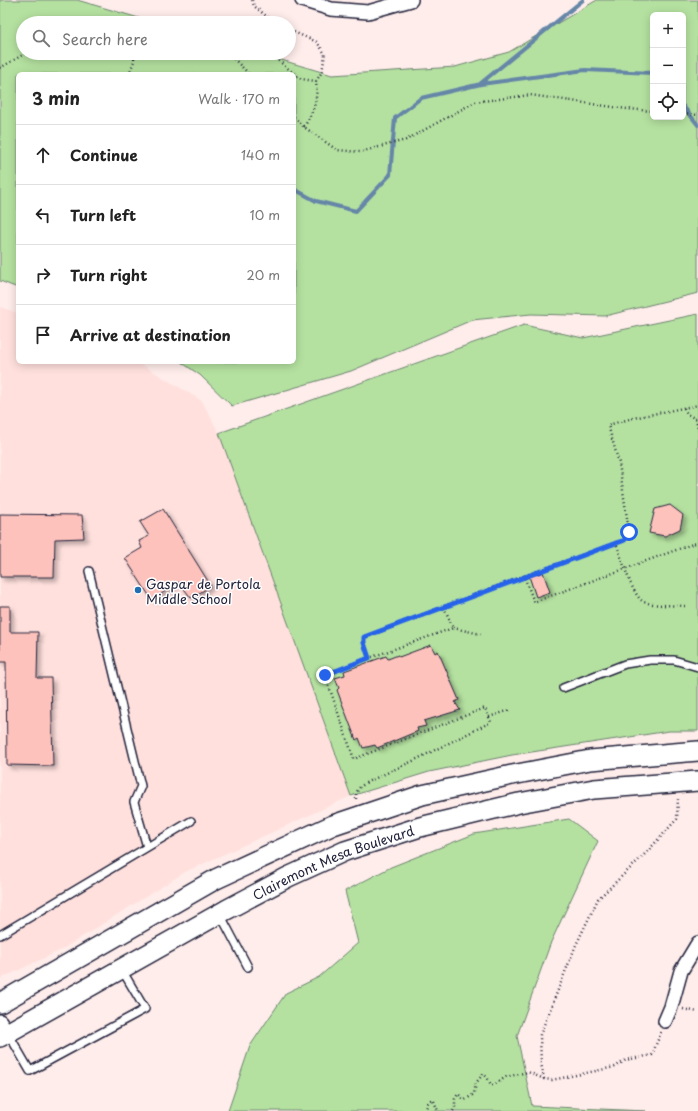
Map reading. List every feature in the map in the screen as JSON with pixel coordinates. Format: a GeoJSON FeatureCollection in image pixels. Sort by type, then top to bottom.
{"type":"FeatureCollection","features":[{"type":"Feature","properties":{"kind":"main road"},"geometry":{"type":"LineString","coordinates":[[0,1003],[216,879],[334,825],[422,795],[512,775],[590,760],[698,751]]}},
{"type":"Feature","properties":{"kind":"main road","name":"Clairemont Mesa Boulevard"},"geometry":{"type":"LineString","coordinates":[[3,1030],[121,969],[288,877],[345,850],[420,827],[519,803],[594,789],[698,781]]}},
{"type":"Feature","properties":{"kind":"street"},"geometry":{"type":"LineString","coordinates":[[302,0],[331,9],[368,12],[411,0]]}},
{"type":"Feature","properties":{"kind":"street"},"geometry":{"type":"LineString","coordinates":[[665,1021],[671,1007],[681,971],[698,943]]}},
{"type":"Feature","properties":{"kind":"lane"},"geometry":{"type":"LineString","coordinates":[[89,571],[141,786],[134,802],[147,847]]}},
{"type":"Feature","properties":{"kind":"lane"},"geometry":{"type":"LineString","coordinates":[[563,688],[625,664],[650,660],[674,660],[698,667]]}},
{"type":"Feature","properties":{"kind":"lane"},"geometry":{"type":"LineString","coordinates":[[0,934],[191,821]]}},
{"type":"Feature","properties":{"kind":"lane"},"geometry":{"type":"LineString","coordinates":[[220,914],[248,967]]}},
{"type":"Feature","properties":{"kind":"lane"},"geometry":{"type":"LineString","coordinates":[[3,1030],[30,1071],[145,1008],[121,969]]}},
{"type":"Feature","properties":{"kind":"path"},"geometry":{"type":"LineString","coordinates":[[252,0],[254,6],[266,16]]}},
{"type":"Feature","properties":{"kind":"path"},"geometry":{"type":"LineString","coordinates":[[296,33],[317,42],[325,54],[322,72],[316,81],[318,93],[314,110],[304,127]]}},
{"type":"Feature","properties":{"kind":"path"},"geometry":{"type":"LineString","coordinates":[[0,68],[16,59]]}},
{"type":"Feature","properties":{"kind":"path"},"geometry":{"type":"LineString","coordinates":[[130,72],[134,60]]}},
{"type":"Feature","properties":{"kind":"path"},"geometry":{"type":"LineString","coordinates":[[235,60],[247,72]]}},
{"type":"Feature","properties":{"kind":"path"},"geometry":{"type":"LineString","coordinates":[[278,60],[292,72]]}},
{"type":"Feature","properties":{"kind":"path"},"geometry":{"type":"LineString","coordinates":[[296,75],[301,79],[316,81]]}},
{"type":"Feature","properties":{"kind":"path"},"geometry":{"type":"LineString","coordinates":[[296,119],[304,127],[337,150],[360,152],[406,140],[475,102],[530,95],[627,109],[650,111]]}},
{"type":"Feature","properties":{"kind":"path"},"geometry":{"type":"LineString","coordinates":[[686,114],[698,115]]}},
{"type":"Feature","properties":{"kind":"path"},"geometry":{"type":"LineString","coordinates":[[369,658],[364,643],[364,637],[524,576],[624,541],[628,537],[629,532],[619,463],[608,425],[633,418],[698,405]]}},
{"type":"Feature","properties":{"kind":"path"},"geometry":{"type":"LineString","coordinates":[[684,408],[687,414],[696,419]]}},
{"type":"Feature","properties":{"kind":"path"},"geometry":{"type":"LineString","coordinates":[[698,416],[696,419],[698,428]]}},
{"type":"Feature","properties":{"kind":"path"},"geometry":{"type":"LineString","coordinates":[[524,576],[534,602],[698,542]]}},
{"type":"Feature","properties":{"kind":"path"},"geometry":{"type":"LineString","coordinates":[[616,543],[635,595],[643,602],[685,606]]}},
{"type":"Feature","properties":{"kind":"path"},"geometry":{"type":"LineString","coordinates":[[444,606],[453,628]]}},
{"type":"Feature","properties":{"kind":"path"},"geometry":{"type":"LineString","coordinates":[[356,799],[356,793],[360,787],[367,782],[491,722],[485,708],[354,759],[325,675],[453,628],[481,634]]}},
{"type":"Feature","properties":{"kind":"path"},"geometry":{"type":"LineString","coordinates":[[489,717],[510,710]]}},
{"type":"Feature","properties":{"kind":"path"},"geometry":{"type":"LineString","coordinates":[[544,1079],[541,1063],[540,1035],[576,945],[598,899],[644,855],[677,819],[679,782]]}},
{"type":"Feature","properties":{"kind":"path"},"geometry":{"type":"LineString","coordinates":[[453,1111],[455,1108],[455,1099],[458,1094],[465,1100],[474,1094],[476,1083],[483,1074],[487,1077],[491,1085],[494,1085],[506,1077],[528,1072],[544,1079],[552,1080],[615,1067],[626,1060],[652,1055],[665,1021]]}},
{"type":"Feature","properties":{"kind":"path"},"geometry":{"type":"LineString","coordinates":[[425,1111],[431,1100],[434,1101],[438,1111]]}},
{"type":"Feature","properties":{"kind":"shaded area","name":"Gaspar de Portola Middle School"},"geometry":{"type":"Polygon","coordinates":[[[0,307],[16,312],[16,364],[139,364],[202,401],[219,433],[351,796],[185,872],[61,950],[0,979],[0,307]]]}},
{"type":"Feature","properties":{"kind":"green space"},"geometry":{"type":"Polygon","coordinates":[[[0,0],[77,0],[132,16],[16,16],[16,60],[282,60],[332,75],[455,67],[509,52],[597,0],[698,0],[698,293],[605,316],[531,314],[472,320],[351,371],[232,406],[200,375],[184,364],[296,364],[296,72],[16,72],[16,287],[0,281],[0,0]]]}},
{"type":"Feature","properties":{"kind":"green space"},"geometry":{"type":"Polygon","coordinates":[[[698,314],[698,731],[669,731],[512,755],[429,772],[351,796],[219,433],[524,325],[583,338],[698,314]]]}},
{"type":"Feature","properties":{"kind":"green space"},"geometry":{"type":"Polygon","coordinates":[[[569,819],[598,841],[551,942],[517,1036],[532,1106],[646,1111],[228,1111],[250,1046],[286,993],[319,977],[358,943],[345,891],[391,867],[474,834],[569,819]]]}},
{"type":"Feature","properties":{"kind":"building"},"geometry":{"type":"Polygon","coordinates":[[[670,505],[683,515],[680,529],[665,536],[649,533],[655,509],[670,505]]]}},
{"type":"Feature","properties":{"kind":"building"},"geometry":{"type":"Polygon","coordinates":[[[163,509],[211,586],[191,598],[179,582],[152,600],[125,558],[142,548],[139,541],[149,536],[140,522],[163,509]]]}},
{"type":"Feature","properties":{"kind":"building"},"geometry":{"type":"Polygon","coordinates":[[[0,514],[82,515],[84,538],[55,539],[54,577],[0,577],[0,514]]]}},
{"type":"Feature","properties":{"kind":"building"},"geometry":{"type":"Polygon","coordinates":[[[543,572],[550,592],[536,597],[529,576],[543,572]]]}},
{"type":"Feature","properties":{"kind":"building"},"geometry":{"type":"Polygon","coordinates":[[[0,606],[10,606],[10,632],[38,632],[37,678],[51,678],[53,766],[7,765],[6,662],[0,662],[0,606]]]}},
{"type":"Feature","properties":{"kind":"building"},"geometry":{"type":"Polygon","coordinates":[[[431,645],[435,653],[438,651],[459,700],[455,702],[460,710],[424,721],[426,726],[417,728],[418,731],[377,748],[375,745],[363,748],[359,738],[356,740],[337,690],[339,688],[335,678],[345,675],[344,671],[386,656],[388,659],[398,655],[399,657],[431,645]]]}},
{"type":"Feature","properties":{"kind":"waterway"},"geometry":{"type":"LineString","coordinates":[[481,83],[583,0]]}},
{"type":"Feature","properties":{"kind":"waterway"},"geometry":{"type":"LineString","coordinates":[[296,190],[316,201],[356,211],[390,175],[395,118],[421,98],[481,84],[585,70],[650,73]]}},
{"type":"Feature","properties":{"kind":"waterway"},"geometry":{"type":"LineString","coordinates":[[686,110],[698,125]]}},
{"type":"Feature","properties":{"kind":"place","name":"Gaspar de Portola Middle School"},"geometry":{"type":"Point","coordinates":[138,590]}},
{"type":"Feature","properties":{"kind":"route"},"geometry":{"type":"LineString","coordinates":[[325,675],[369,658],[364,643],[364,637],[524,576],[624,541],[628,537],[629,532]]}}]}
